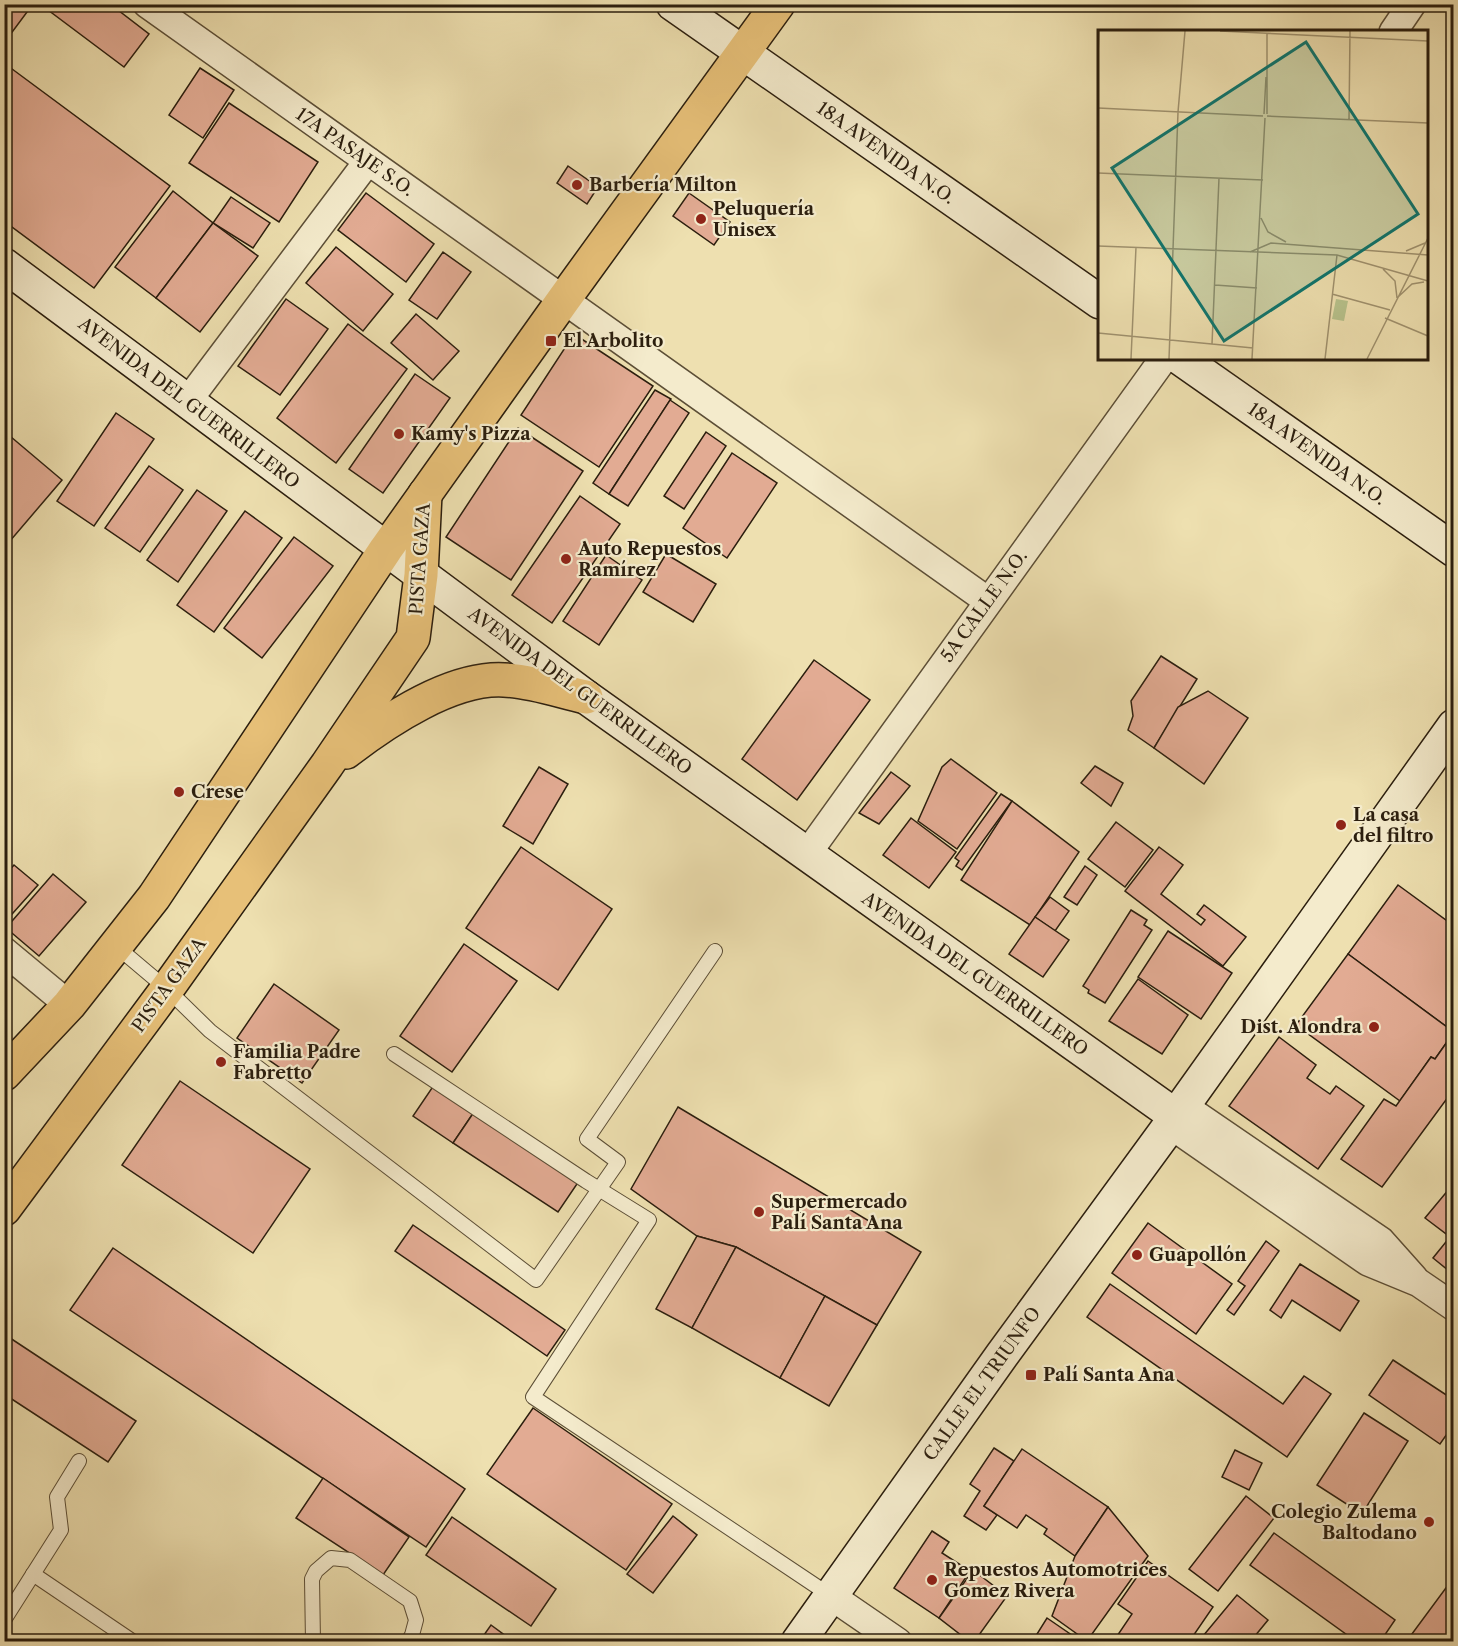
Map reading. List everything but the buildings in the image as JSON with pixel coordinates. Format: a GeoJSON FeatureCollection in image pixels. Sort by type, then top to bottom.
{"type":"FeatureCollection","features":[{"type":"Feature","properties":{"kind":"main road"},"geometry":{"type":"LineString","coordinates":[[425,494],[778,4]]}},
{"type":"Feature","properties":{"kind":"main road","name":"PISTA GAZA"},"geometry":{"type":"LineString","coordinates":[[4,1074],[69,1005],[154,897],[425,494]]}},
{"type":"Feature","properties":{"kind":"main road","name":"PISTA GAZA"},"geometry":{"type":"LineString","coordinates":[[4,1209],[167,989],[327,765],[413,638],[425,494]]}},
{"type":"Feature","properties":{"kind":"main road"},"geometry":{"type":"LineString","coordinates":[[327,765],[404,711],[429,699],[479,682],[502,679],[525,682],[586,698]]}},
{"type":"Feature","properties":{"kind":"street","name":"17A PASAJE S.O."},"geometry":{"type":"LineString","coordinates":[[147,4],[988,601]]}},
{"type":"Feature","properties":{"kind":"street","name":"18A AVENIDA N.O."},"geometry":{"type":"LineString","coordinates":[[673,4],[1098,301]]}},
{"type":"Feature","properties":{"kind":"street"},"geometry":{"type":"LineString","coordinates":[[1394,30],[1412,4]]}},
{"type":"Feature","properties":{"kind":"street"},"geometry":{"type":"LineString","coordinates":[[187,402],[368,161]]}},
{"type":"Feature","properties":{"kind":"street","name":"AVENIDA DEL GUERRILLERO"},"geometry":{"type":"LineString","coordinates":[[4,265],[586,698],[1178,1116],[1368,1262],[1419,1283],[1454,1306]]}},
{"type":"Feature","properties":{"kind":"street","name":"5A CALLE N.O."},"geometry":{"type":"LineString","coordinates":[[807,854],[1163,360]]}},
{"type":"Feature","properties":{"kind":"street","name":"18A AVENIDA N.O."},"geometry":{"type":"LineString","coordinates":[[1183,360],[1454,550]]}},
{"type":"Feature","properties":{"kind":"street","name":"CALLE EL TRIUNFO"},"geometry":{"type":"LineString","coordinates":[[798,1641],[1002,1355],[1178,1116],[1454,726]]}},
{"type":"Feature","properties":{"kind":"street"},"geometry":{"type":"LineString","coordinates":[[4,951],[69,1005]]}},
{"type":"Feature","properties":{"kind":"street"},"geometry":{"type":"LineString","coordinates":[[831,1596],[898,1641]]}},
{"type":"Feature","properties":{"kind":"lane"},"geometry":{"type":"LineString","coordinates":[[116,946],[167,989],[210,1031],[536,1280],[618,1162],[587,1139],[716,951]]}},
{"type":"Feature","properties":{"kind":"lane"},"geometry":{"type":"LineString","coordinates":[[394,1054],[649,1220],[533,1397],[831,1596]]}},
{"type":"Feature","properties":{"kind":"lane"},"geometry":{"type":"LineString","coordinates":[[4,1620],[61,1530],[57,1497],[79,1461]]}},
{"type":"Feature","properties":{"kind":"lane"},"geometry":{"type":"LineString","coordinates":[[314,1641],[312,1579],[316,1571],[331,1558],[350,1560],[410,1601],[416,1620],[408,1641]]}},
{"type":"Feature","properties":{"kind":"lane"},"geometry":{"type":"LineString","coordinates":[[33,1574],[132,1641]]}},
{"type":"Feature","properties":{"kind":"place","name":"Barbería Milton"},"geometry":{"type":"Point","coordinates":[577,185]}},
{"type":"Feature","properties":{"kind":"place","name":"Peluquería Unisex"},"geometry":{"type":"Point","coordinates":[701,219]}},
{"type":"Feature","properties":{"kind":"place","name":"El Arbolito"},"geometry":{"type":"Point","coordinates":[551,341]}},
{"type":"Feature","properties":{"kind":"place","name":"Kamy's Pizza"},"geometry":{"type":"Point","coordinates":[399,434]}},
{"type":"Feature","properties":{"kind":"place","name":"Auto Repuestos Ramírez"},"geometry":{"type":"Point","coordinates":[566,559]}},
{"type":"Feature","properties":{"kind":"place","name":"Crese"},"geometry":{"type":"Point","coordinates":[179,792]}},
{"type":"Feature","properties":{"kind":"place","name":"La casa del filtro"},"geometry":{"type":"Point","coordinates":[1341,825]}},
{"type":"Feature","properties":{"kind":"place","name":"Dist. Alondra"},"geometry":{"type":"Point","coordinates":[1374,1027]}},
{"type":"Feature","properties":{"kind":"place","name":"Familia Padre Fabretto"},"geometry":{"type":"Point","coordinates":[221,1062]}},
{"type":"Feature","properties":{"kind":"place","name":"Supermercado Palí Santa Ana"},"geometry":{"type":"Point","coordinates":[759,1212]}},
{"type":"Feature","properties":{"kind":"place","name":"Guapollón"},"geometry":{"type":"Point","coordinates":[1137,1255]}},
{"type":"Feature","properties":{"kind":"place","name":"Palí Santa Ana"},"geometry":{"type":"Point","coordinates":[1031,1375]}},
{"type":"Feature","properties":{"kind":"place","name":"Colegio Zulema Baltodano"},"geometry":{"type":"Point","coordinates":[1429,1522]}},
{"type":"Feature","properties":{"kind":"place","name":"Repuestos Automotrices Gomez Rivera"},"geometry":{"type":"Point","coordinates":[932,1580]}}]}
